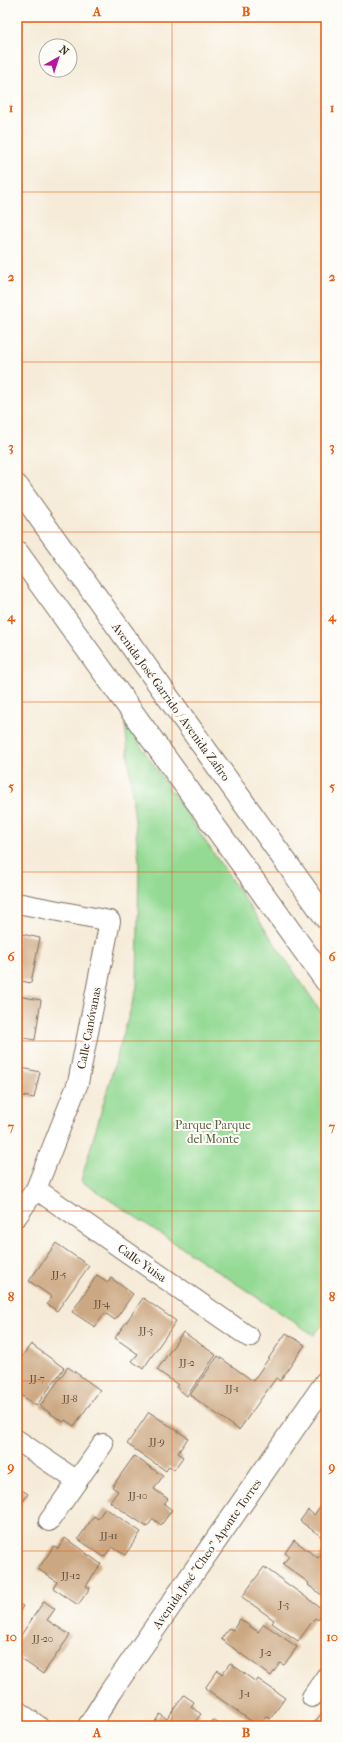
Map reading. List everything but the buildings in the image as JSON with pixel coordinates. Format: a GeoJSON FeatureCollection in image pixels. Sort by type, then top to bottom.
{"type":"FeatureCollection","features":[{"type":"Feature","properties":{"kind":"main road","name":"Avenida José Garrido / Avenida Zafiro"},"geometry":{"type":"LineString","coordinates":[[17,486],[326,918]]}},
{"type":"Feature","properties":{"kind":"main road"},"geometry":{"type":"LineString","coordinates":[[17,552],[326,981]]}},
{"type":"Feature","properties":{"kind":"main road","name":"Avenida José \"Cheo\" Aponte Torres"},"geometry":{"type":"LineString","coordinates":[[89,1726],[111,1691],[326,1382]]}},
{"type":"Feature","properties":{"kind":"street","name":"Calle Canóvanas"},"geometry":{"type":"LineString","coordinates":[[17,903],[110,921],[78,1083],[36,1189],[17,1216]]}},
{"type":"Feature","properties":{"kind":"street","name":"Calle Yuisa"},"geometry":{"type":"LineString","coordinates":[[36,1189],[249,1337]]}},
{"type":"Feature","properties":{"kind":"street"},"geometry":{"type":"LineString","coordinates":[[17,1440],[77,1481]]}},
{"type":"Feature","properties":{"kind":"street"},"geometry":{"type":"LineString","coordinates":[[49,1520],[103,1444]]}},
{"type":"Feature","properties":{"kind":"street"},"geometry":{"type":"LineString","coordinates":[[312,1697],[326,1677]]}},
{"type":"Feature","properties":{"kind":"street"},"geometry":{"type":"LineString","coordinates":[[17,1711],[38,1726]]}},
{"type":"Feature","properties":{"kind":"green space","name":"Parque Parque del Monte"},"geometry":{"type":"Polygon","coordinates":[[[125,723],[326,1019],[326,1321],[314,1335],[81,1181],[137,987],[139,861],[125,723]]]}}]}
